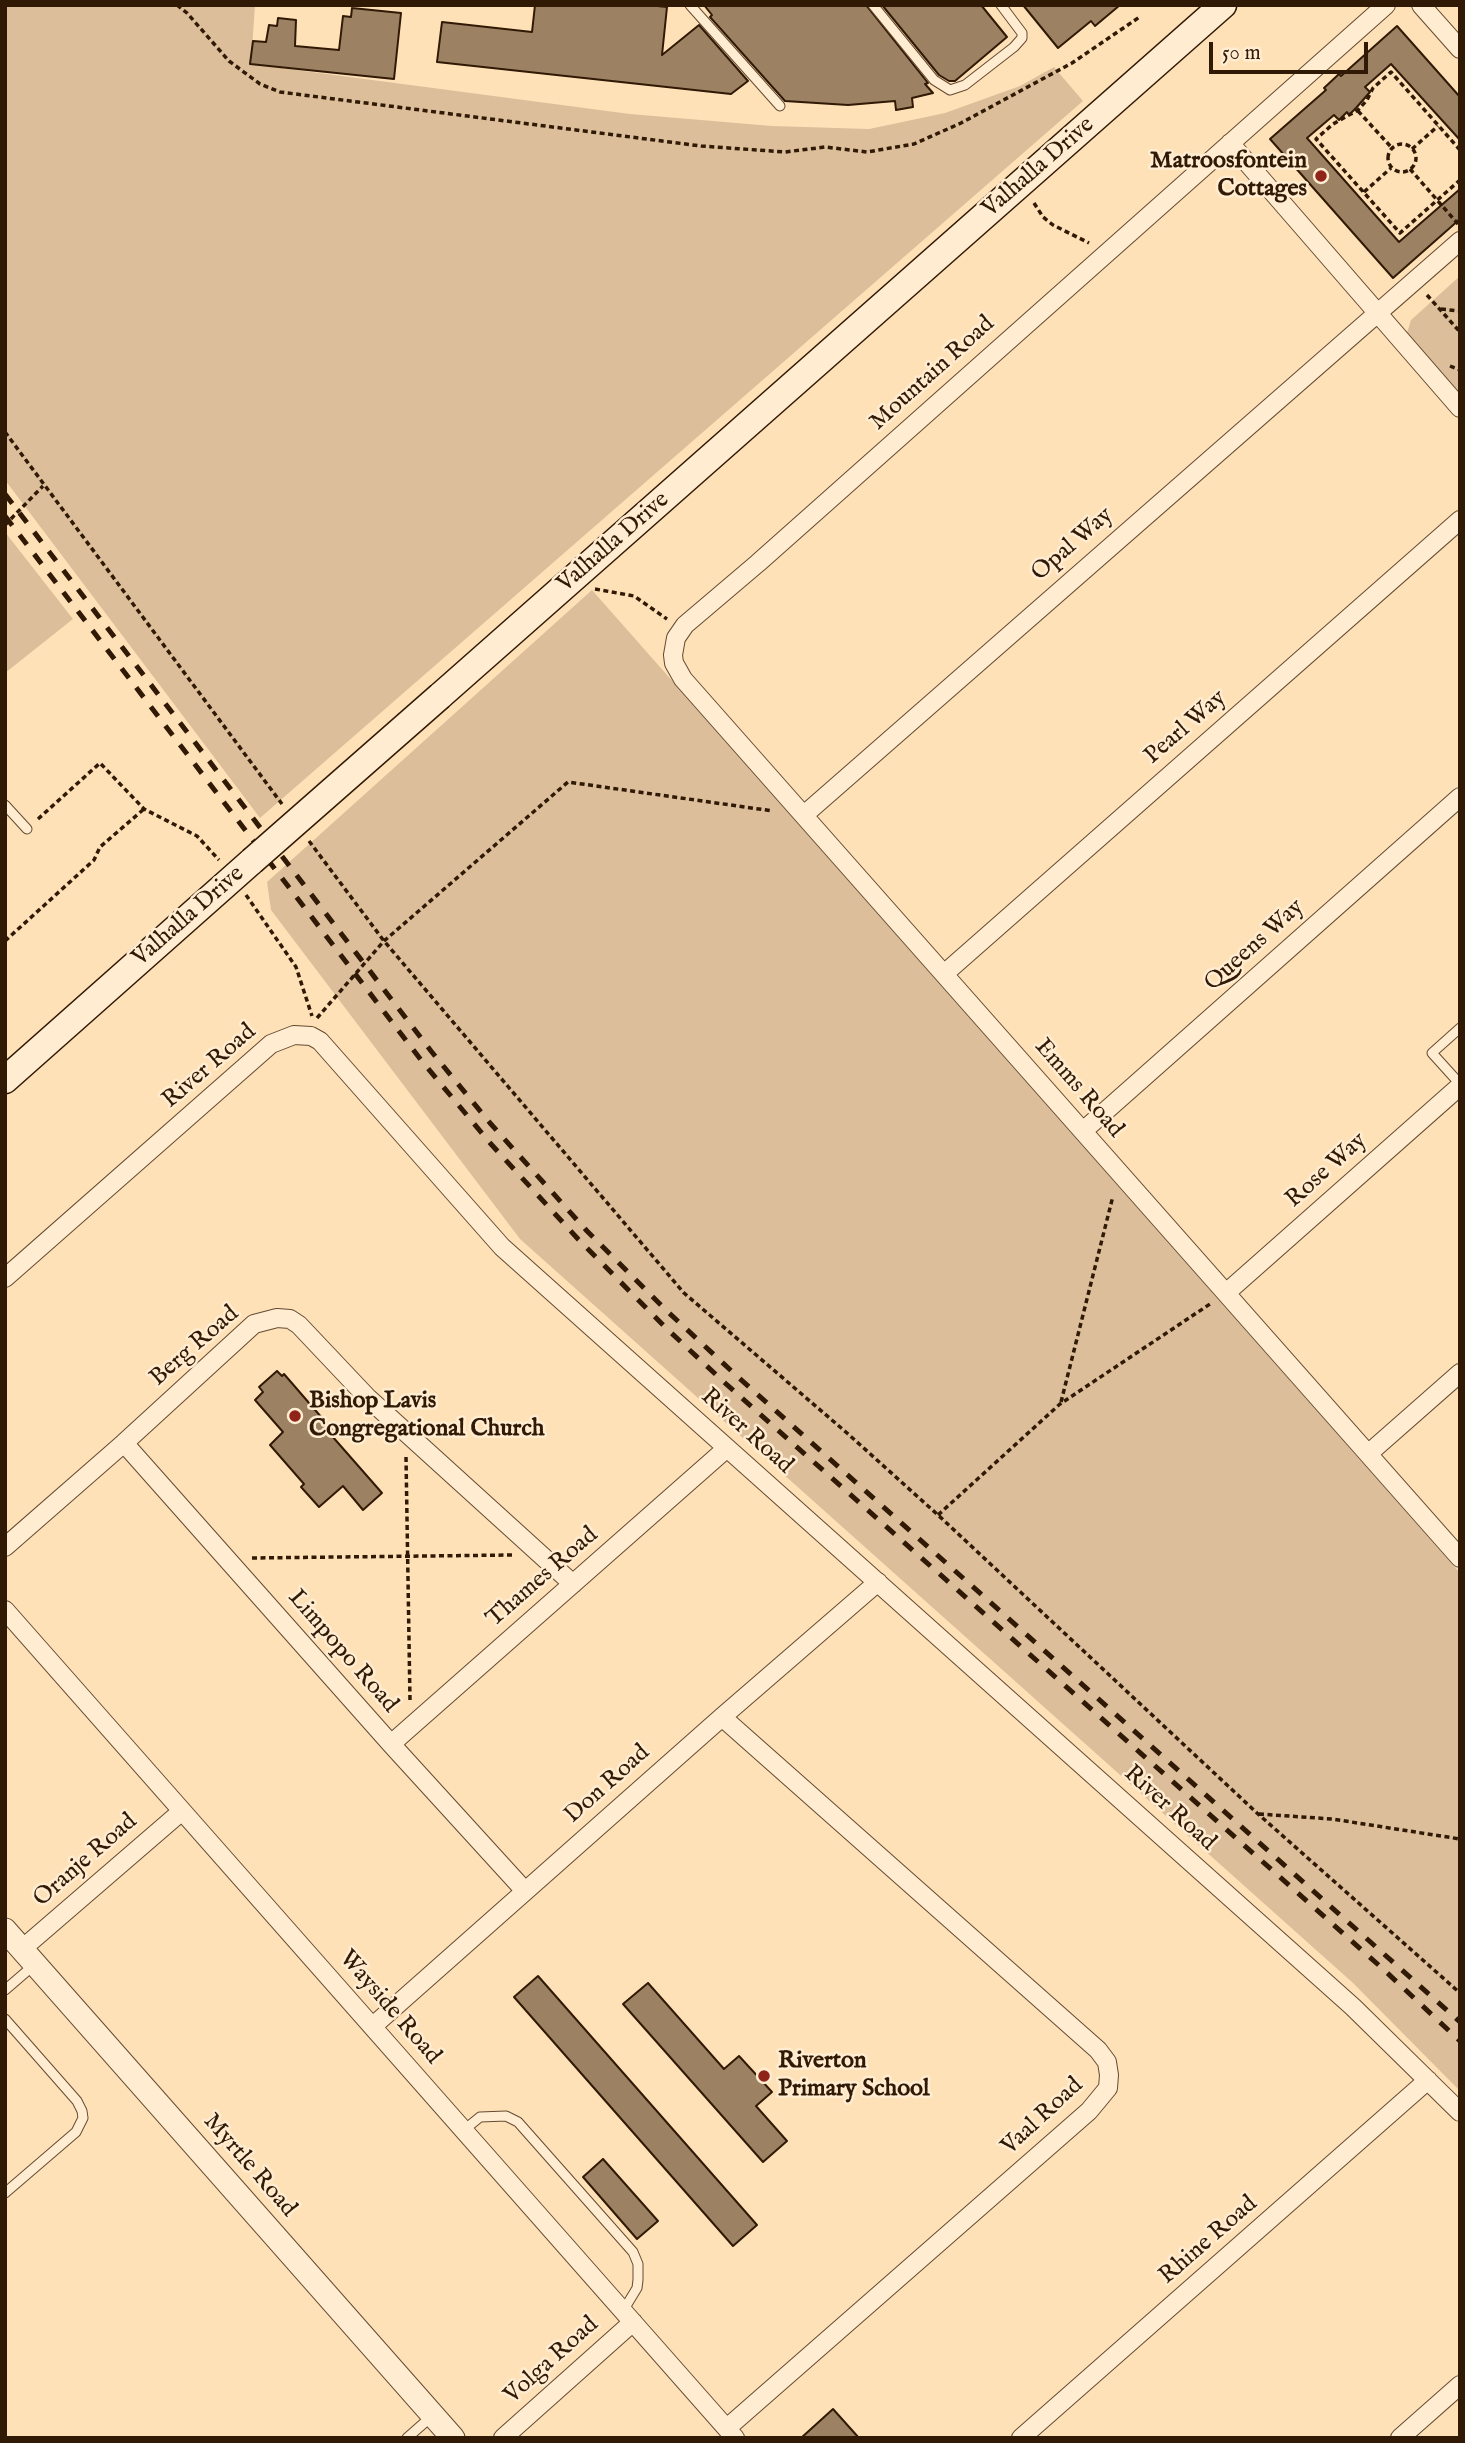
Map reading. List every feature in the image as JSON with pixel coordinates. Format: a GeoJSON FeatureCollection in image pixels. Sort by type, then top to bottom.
{"type":"FeatureCollection","features":[{"type":"Feature","properties":{"kind":"main road","name":"Valhalla Drive"},"geometry":{"type":"LineString","coordinates":[[5,1080],[1223,5]]}},
{"type":"Feature","properties":{"kind":"street","name":"Mountain Road"},"geometry":{"type":"LineString","coordinates":[[677,638],[1386,5]]}},
{"type":"Feature","properties":{"kind":"street"},"geometry":{"type":"LineString","coordinates":[[1421,5],[1460,48]]}},
{"type":"Feature","properties":{"kind":"street"},"geometry":{"type":"LineString","coordinates":[[1230,143],[1460,408]]}},
{"type":"Feature","properties":{"kind":"street","name":"Opal Way"},"geometry":{"type":"LineString","coordinates":[[804,815],[1460,241]]}},
{"type":"Feature","properties":{"kind":"street","name":"Pearl Way"},"geometry":{"type":"LineString","coordinates":[[944,974],[1460,520]]}},
{"type":"Feature","properties":{"kind":"street","name":"Emms Road"},"geometry":{"type":"LineString","coordinates":[[677,638],[674,663],[683,679],[1460,1558]]}},
{"type":"Feature","properties":{"kind":"street","name":"Queens Way"},"geometry":{"type":"LineString","coordinates":[[1083,1131],[1460,797]]}},
{"type":"Feature","properties":{"kind":"street","name":"River Road"},"geometry":{"type":"LineString","coordinates":[[5,1278],[271,1044],[294,1035],[311,1036],[328,1049],[502,1247],[1353,2007],[1460,2112]]}},
{"type":"Feature","properties":{"kind":"street","name":"Rose Way"},"geometry":{"type":"LineString","coordinates":[[1226,1293],[1460,1085]]}},
{"type":"Feature","properties":{"kind":"street","name":"Berg Road"},"geometry":{"type":"LineString","coordinates":[[5,1547],[254,1324],[277,1318],[290,1319],[299,1325],[368,1398],[573,1584]]}},
{"type":"Feature","properties":{"kind":"street"},"geometry":{"type":"LineString","coordinates":[[1368,1454],[1460,1373]]}},
{"type":"Feature","properties":{"kind":"street","name":"Limpopo Road"},"geometry":{"type":"LineString","coordinates":[[124,1443],[525,1891]]}},
{"type":"Feature","properties":{"kind":"street","name":"Thames Road"},"geometry":{"type":"LineString","coordinates":[[391,1744],[727,1448]]}},
{"type":"Feature","properties":{"kind":"street","name":"Don Road"},"geometry":{"type":"LineString","coordinates":[[373,2026],[878,1582]]}},
{"type":"Feature","properties":{"kind":"street","name":"Wayside Road"},"geometry":{"type":"LineString","coordinates":[[5,1610],[731,2433]]}},
{"type":"Feature","properties":{"kind":"street","name":"Vaal Road"},"geometry":{"type":"LineString","coordinates":[[722,1717],[1098,2050],[1107,2062],[1109,2075],[1108,2088],[1089,2111],[731,2433]]}},
{"type":"Feature","properties":{"kind":"street","name":"Oranje Road"},"geometry":{"type":"LineString","coordinates":[[29,1956],[182,1811]]}},
{"type":"Feature","properties":{"kind":"street","name":"Myrtle Road"},"geometry":{"type":"LineString","coordinates":[[5,1930],[453,2438]]}},
{"type":"Feature","properties":{"kind":"street","name":"Rhine Road"},"geometry":{"type":"LineString","coordinates":[[1021,2438],[1428,2080]]}},
{"type":"Feature","properties":{"kind":"street","name":"Volga Road"},"geometry":{"type":"LineString","coordinates":[[503,2438],[628,2317]]}},
{"type":"Feature","properties":{"kind":"street"},"geometry":{"type":"LineString","coordinates":[[1400,2438],[1457,2395]]}},
{"type":"Feature","properties":{"kind":"lane"},"geometry":{"type":"LineString","coordinates":[[690,5],[780,106]]}},
{"type":"Feature","properties":{"kind":"lane"},"geometry":{"type":"LineString","coordinates":[[873,5],[934,80],[950,90],[965,85],[1022,38],[1022,33],[1001,5]]}},
{"type":"Feature","properties":{"kind":"lane"},"geometry":{"type":"LineString","coordinates":[[5,805],[27,829]]}},
{"type":"Feature","properties":{"kind":"lane"},"geometry":{"type":"LineString","coordinates":[[1460,1028],[1432,1053],[1460,1085]]}},
{"type":"Feature","properties":{"kind":"lane"},"geometry":{"type":"LineString","coordinates":[[5,1990],[29,1956]]}},
{"type":"Feature","properties":{"kind":"lane"},"geometry":{"type":"LineString","coordinates":[[5,2020],[77,2101],[83,2118],[76,2132],[5,2193]]}},
{"type":"Feature","properties":{"kind":"lane"},"geometry":{"type":"LineString","coordinates":[[464,2130],[481,2117],[506,2116],[518,2122],[633,2252],[638,2264],[638,2280],[628,2317]]}},
{"type":"Feature","properties":{"kind":"lane"},"geometry":{"type":"LineString","coordinates":[[407,2438],[433,2415]]}},
{"type":"Feature","properties":{"kind":"path"},"geometry":{"type":"LineString","coordinates":[[177,5],[229,61],[260,84],[280,92],[701,146],[785,152],[825,147],[867,152],[914,144],[961,123],[1072,63],[1141,16]]}},
{"type":"Feature","properties":{"kind":"path"},"geometry":{"type":"LineString","coordinates":[[1460,150],[1391,72],[1373,88],[1367,100],[1351,116],[1333,124],[1316,139],[1400,233],[1460,180]]}},
{"type":"Feature","properties":{"kind":"path"},"geometry":{"type":"LineString","coordinates":[[1357,109],[1392,148]]}},
{"type":"Feature","properties":{"kind":"path"},"geometry":{"type":"LineString","coordinates":[[1412,149],[1438,126]]}},
{"type":"Feature","properties":{"kind":"path"},"geometry":{"type":"LineString","coordinates":[[1402,144],[1412,149],[1416,160],[1410,169],[1404,172],[1391,168],[1388,161],[1392,148],[1402,144]]}},
{"type":"Feature","properties":{"kind":"path"},"geometry":{"type":"LineString","coordinates":[[1364,192],[1391,168]]}},
{"type":"Feature","properties":{"kind":"path"},"geometry":{"type":"LineString","coordinates":[[1410,169],[1460,225]]}},
{"type":"Feature","properties":{"kind":"path"},"geometry":{"type":"LineString","coordinates":[[1031,199],[1043,216],[1054,225],[1093,245],[1104,256]]}},
{"type":"Feature","properties":{"kind":"path"},"geometry":{"type":"LineString","coordinates":[[1426,293],[1460,332]]}},
{"type":"Feature","properties":{"kind":"path"},"geometry":{"type":"LineString","coordinates":[[1439,309],[1460,311]]}},
{"type":"Feature","properties":{"kind":"path"},"geometry":{"type":"LineString","coordinates":[[5,432],[284,808]]}},
{"type":"Feature","properties":{"kind":"path"},"geometry":{"type":"LineString","coordinates":[[5,524],[44,486]]}},
{"type":"Feature","properties":{"kind":"path"},"geometry":{"type":"LineString","coordinates":[[590,587],[600,592],[634,596],[649,604],[677,638]]}},
{"type":"Feature","properties":{"kind":"path"},"geometry":{"type":"LineString","coordinates":[[27,829],[100,763],[144,809],[197,836],[219,860]]}},
{"type":"Feature","properties":{"kind":"path"},"geometry":{"type":"LineString","coordinates":[[245,893],[296,967],[313,1023],[384,941],[568,782],[804,815]]}},
{"type":"Feature","properties":{"kind":"path"},"geometry":{"type":"LineString","coordinates":[[5,941],[94,859],[100,847],[144,809]]}},
{"type":"Feature","properties":{"kind":"path"},"geometry":{"type":"LineString","coordinates":[[309,841],[384,941],[684,1293],[938,1515],[1257,1814],[1460,1993]]}},
{"type":"Feature","properties":{"kind":"path"},"geometry":{"type":"LineString","coordinates":[[1060,1404],[1119,1173]]}},
{"type":"Feature","properties":{"kind":"path"},"geometry":{"type":"LineString","coordinates":[[938,1515],[1060,1404],[1226,1293]]}},
{"type":"Feature","properties":{"kind":"path"},"geometry":{"type":"LineString","coordinates":[[410,1437],[405,1449],[410,1706],[414,1724]]}},
{"type":"Feature","properties":{"kind":"path"},"geometry":{"type":"LineString","coordinates":[[235,1567],[250,1558],[523,1555],[538,1552]]}},
{"type":"Feature","properties":{"kind":"path"},"geometry":{"type":"LineString","coordinates":[[1257,1814],[1332,1819],[1460,1839]]}},
{"type":"Feature","properties":{"kind":"shaded area"},"geometry":{"type":"Polygon","coordinates":[[[5,5],[255,5],[251,64],[630,114],[772,126],[869,129],[945,113],[1020,86],[1054,67],[1083,101],[260,818],[5,480],[5,5]]]}},
{"type":"Feature","properties":{"kind":"shaded area"},"geometry":{"type":"Polygon","coordinates":[[[1460,276],[1460,393],[1407,333],[1411,320],[1460,276]]]}},
{"type":"Feature","properties":{"kind":"shaded area"},"geometry":{"type":"Polygon","coordinates":[[[5,532],[73,619],[5,673],[5,532]]]}},
{"type":"Feature","properties":{"kind":"shaded area"},"geometry":{"type":"Polygon","coordinates":[[[592,590],[1460,1573],[1460,2091],[1353,1983],[520,1239],[271,910],[267,882],[592,590]]]}},
{"type":"Feature","properties":{"kind":"building"},"geometry":{"type":"Polygon","coordinates":[[[535,5],[667,7],[662,55],[699,25],[748,81],[731,94],[437,62],[442,22],[532,32],[535,5]]]}},
{"type":"Feature","properties":{"kind":"building"},"geometry":{"type":"Polygon","coordinates":[[[704,5],[866,5],[933,93],[912,98],[913,107],[896,110],[895,101],[848,105],[785,101],[710,17],[712,15],[704,5]]]}},
{"type":"Feature","properties":{"kind":"building"},"geometry":{"type":"Polygon","coordinates":[[[882,5],[981,5],[1007,37],[955,81],[949,81],[939,75],[882,5]]]}},
{"type":"Feature","properties":{"kind":"building"},"geometry":{"type":"Polygon","coordinates":[[[1023,5],[1120,5],[1095,26],[1091,21],[1058,48],[1023,5]]]}},
{"type":"Feature","properties":{"kind":"building"},"geometry":{"type":"Polygon","coordinates":[[[352,8],[401,13],[394,79],[250,64],[253,41],[266,42],[269,25],[277,26],[278,18],[296,20],[295,46],[339,50],[343,16],[351,17],[352,8]]]}},
{"type":"Feature","properties":{"kind":"building","name":"Matroosfontein Cottages"},"geometry":{"type":"Polygon","coordinates":[[[1397,26],[1460,97],[1460,140],[1391,64],[1365,87],[1370,92],[1349,115],[1347,112],[1339,120],[1334,115],[1307,138],[1399,242],[1460,189],[1460,219],[1393,278],[1270,139],[1326,90],[1324,88],[1339,74],[1341,76],[1397,26]]]}},
{"type":"Feature","properties":{"kind":"building"},"geometry":{"type":"Polygon","coordinates":[[[277,1371],[282,1376],[284,1374],[335,1433],[332,1436],[382,1493],[363,1510],[343,1486],[319,1507],[301,1487],[304,1484],[270,1445],[283,1432],[255,1400],[263,1392],[259,1387],[277,1371]]]}},
{"type":"Feature","properties":{"kind":"building"},"geometry":{"type":"Polygon","coordinates":[[[538,1976],[757,2225],[733,2246],[514,1997],[538,1976]]]}},
{"type":"Feature","properties":{"kind":"building"},"geometry":{"type":"Polygon","coordinates":[[[648,1983],[724,2069],[739,2056],[772,2092],[756,2106],[787,2141],[763,2162],[623,2004],[648,1983]]]}},
{"type":"Feature","properties":{"kind":"building"},"geometry":{"type":"Polygon","coordinates":[[[603,2159],[658,2221],[637,2239],[583,2177],[603,2159]]]}},
{"type":"Feature","properties":{"kind":"building"},"geometry":{"type":"Polygon","coordinates":[[[833,2409],[859,2438],[801,2438],[833,2409]]]}},
{"type":"Feature","properties":{"kind":"railway"},"geometry":{"type":"LineString","coordinates":[[5,494],[431,1051],[490,1123],[587,1231],[738,1377],[1460,2022]]}},
{"type":"Feature","properties":{"kind":"railway"},"geometry":{"type":"LineString","coordinates":[[5,516],[421,1060],[490,1143],[578,1239],[725,1383],[1382,1968],[1460,2041]]}},
{"type":"Feature","properties":{"kind":"place","name":"Matroosfontein Cottages"},"geometry":{"type":"Point","coordinates":[1321,176]}},
{"type":"Feature","properties":{"kind":"place","name":"Bishop Lavis Congregational Church"},"geometry":{"type":"Point","coordinates":[295,1416]}},
{"type":"Feature","properties":{"kind":"place","name":"Riverton Primary School"},"geometry":{"type":"Point","coordinates":[764,2076]}}]}
